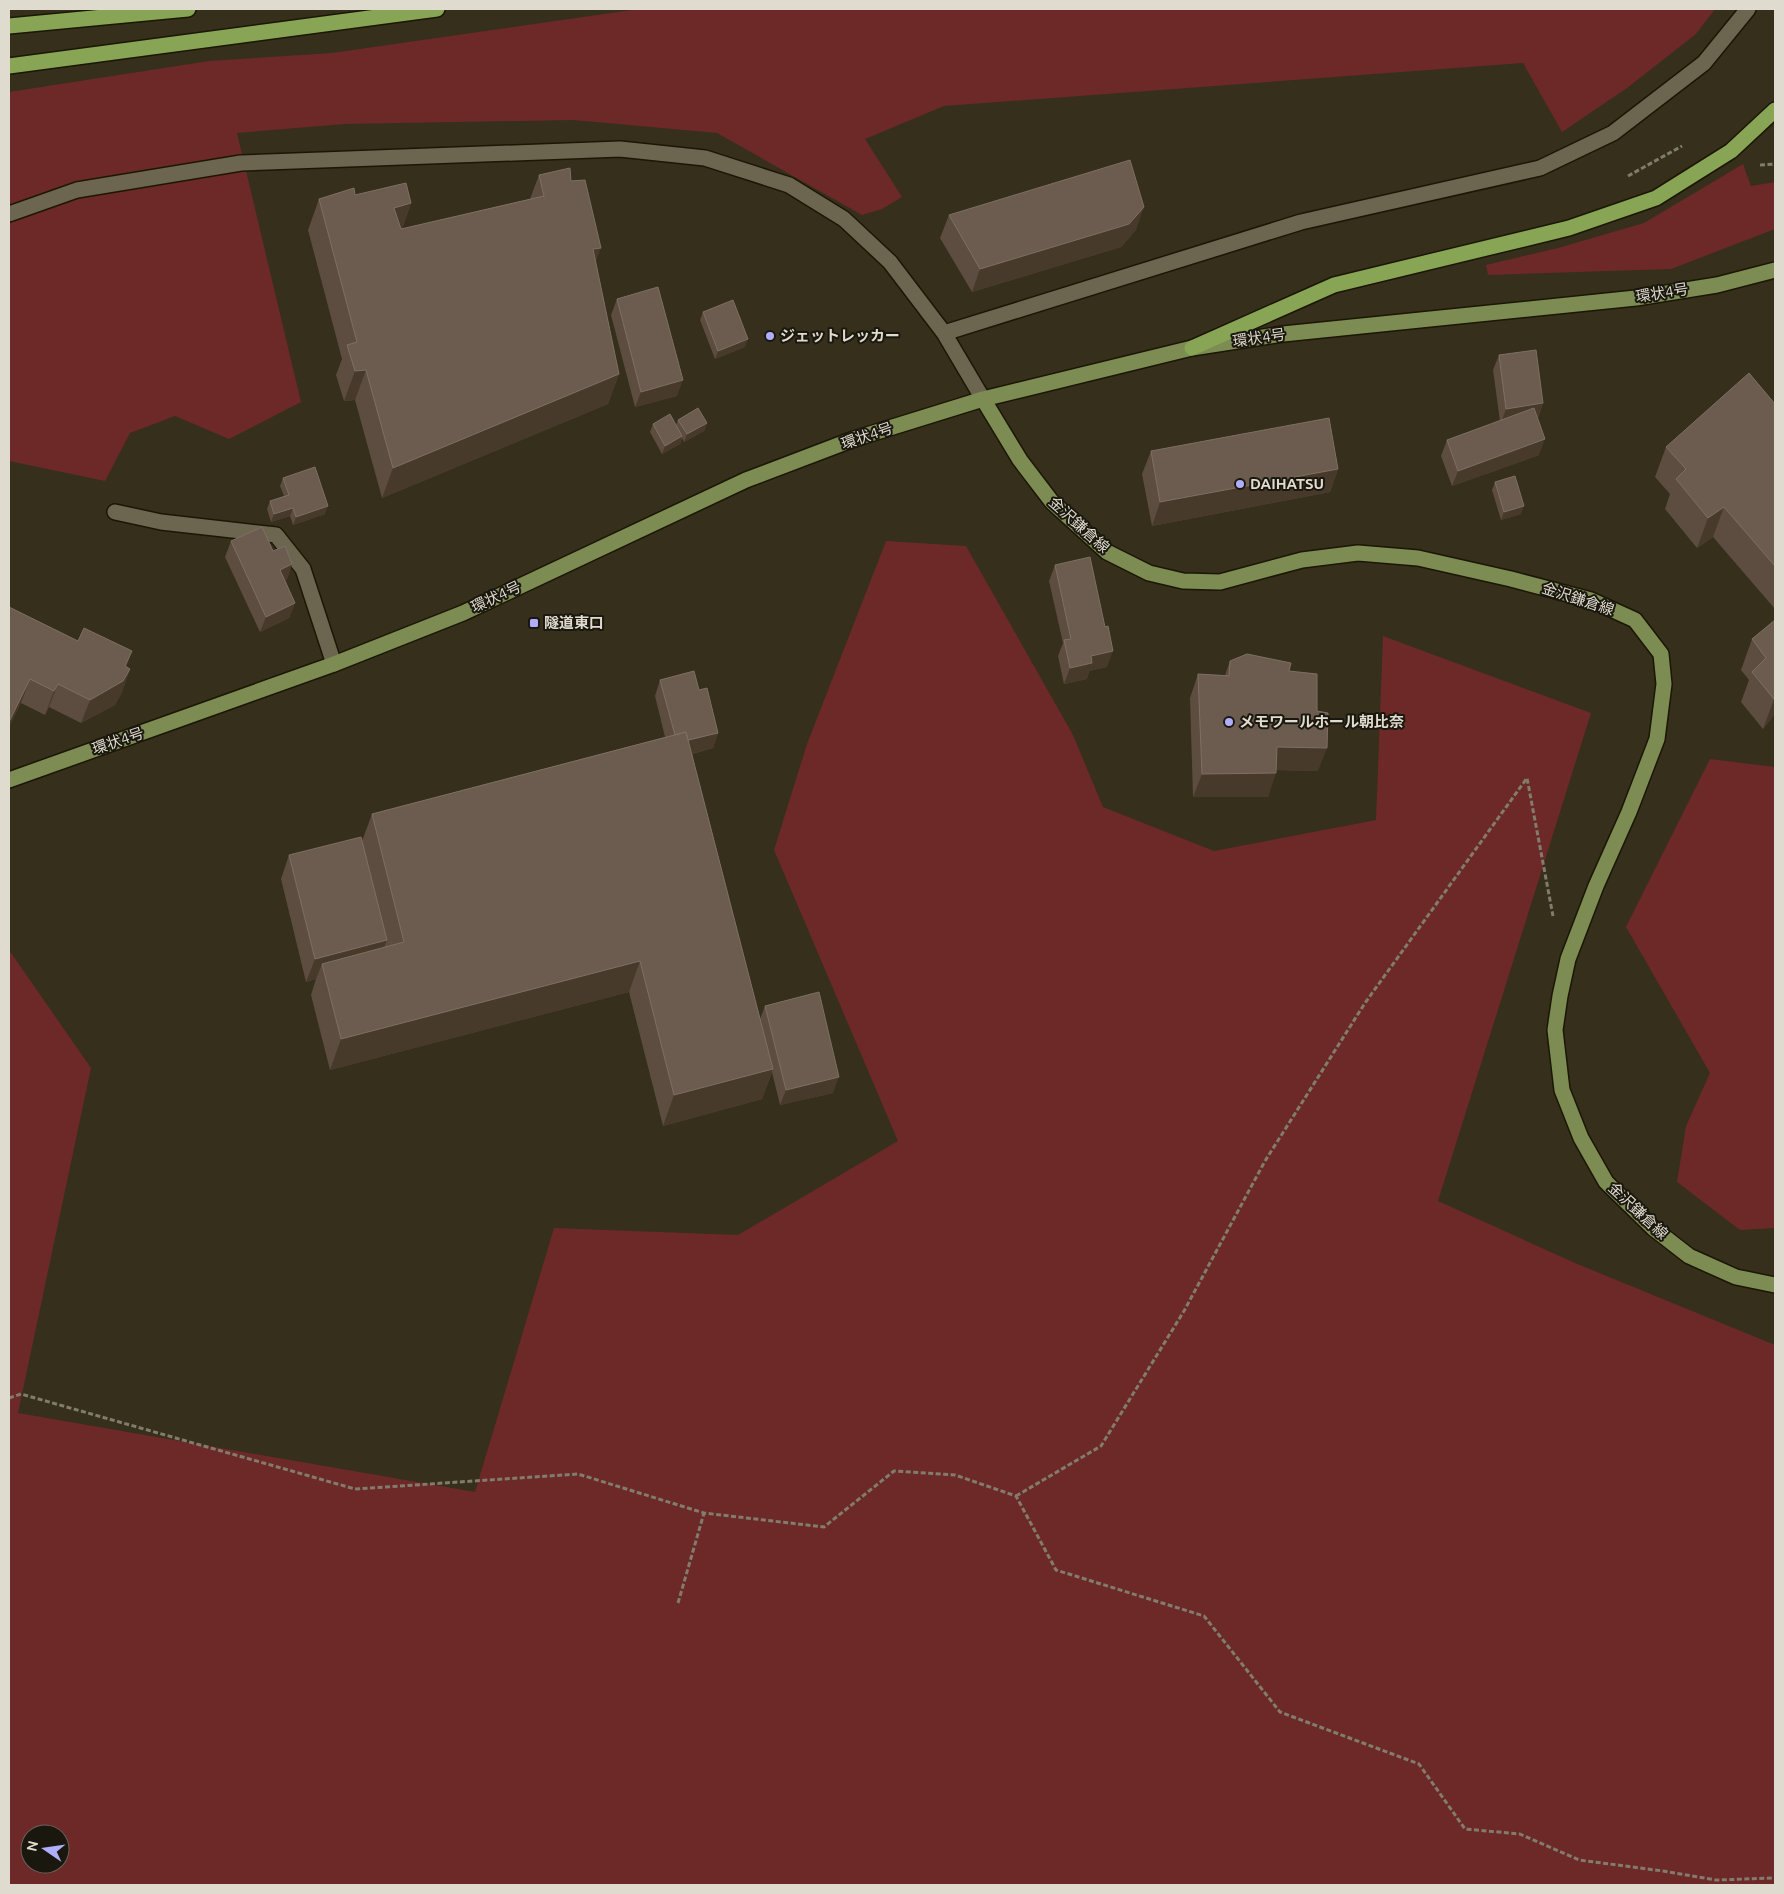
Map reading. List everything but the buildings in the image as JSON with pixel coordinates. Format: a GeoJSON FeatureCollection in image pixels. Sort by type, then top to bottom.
{"type":"FeatureCollection","features":[{"type":"Feature","properties":{"kind":"highway"},"geometry":{"type":"LineString","coordinates":[[9,26],[188,9]]}},
{"type":"Feature","properties":{"kind":"highway"},"geometry":{"type":"LineString","coordinates":[[9,66],[437,9]]}},
{"type":"Feature","properties":{"kind":"highway"},"geometry":{"type":"LineString","coordinates":[[1192,348],[1334,285],[1570,228],[1656,198],[1731,151],[1775,110]]}},
{"type":"Feature","properties":{"kind":"main road","name":"環状4号"},"geometry":{"type":"LineString","coordinates":[[9,780],[334,664],[463,613],[746,480],[854,439],[983,399],[1192,348],[1283,334],[1636,298],[1717,285],[1775,270]]}},
{"type":"Feature","properties":{"kind":"main road","name":"金沢鎌倉線"},"geometry":{"type":"LineString","coordinates":[[983,399],[1020,460],[1052,502],[1107,552],[1149,573],[1183,581],[1220,582],[1302,560],[1358,553],[1418,558],[1511,579],[1591,600],[1635,620],[1661,654],[1664,684],[1657,739],[1568,959],[1555,1030],[1562,1090],[1581,1138],[1606,1182],[1653,1228],[1688,1256],[1736,1277],[1775,1285]]}},
{"type":"Feature","properties":{"kind":"street"},"geometry":{"type":"LineString","coordinates":[[944,333],[1301,222],[1540,168],[1613,133],[1704,62],[1748,9]]}},
{"type":"Feature","properties":{"kind":"street"},"geometry":{"type":"LineString","coordinates":[[9,214],[77,190],[241,163],[620,149],[705,158],[789,185],[844,219],[890,262],[944,333],[983,399]]}},
{"type":"Feature","properties":{"kind":"street"},"geometry":{"type":"LineString","coordinates":[[115,512],[161,522],[276,535],[303,568],[334,664]]}},
{"type":"Feature","properties":{"kind":"path"},"geometry":{"type":"LineString","coordinates":[[1623,178],[1683,145]]}},
{"type":"Feature","properties":{"kind":"path"},"geometry":{"type":"LineString","coordinates":[[1760,165],[1775,164]]}},
{"type":"Feature","properties":{"kind":"path"},"geometry":{"type":"LineString","coordinates":[[1016,1496],[1101,1446],[1184,1311],[1265,1161],[1365,1003],[1527,778],[1554,920]]}},
{"type":"Feature","properties":{"kind":"path"},"geometry":{"type":"LineString","coordinates":[[9,1398],[21,1394],[355,1489],[578,1474],[704,1513],[824,1527],[894,1470],[955,1475],[1016,1496],[1056,1570],[1204,1616],[1280,1712],[1419,1764],[1465,1829],[1520,1834],[1579,1860],[1716,1880],[1775,1878]]}},
{"type":"Feature","properties":{"kind":"path"},"geometry":{"type":"LineString","coordinates":[[678,1603],[704,1513]]}},
{"type":"Feature","properties":{"kind":"shaded area"},"geometry":{"type":"Polygon","coordinates":[[[639,9],[1715,9],[1696,34],[1627,88],[1562,132],[1523,63],[944,106],[865,139],[902,197],[882,209],[862,215],[717,133],[573,120],[345,124],[237,133],[301,402],[229,439],[175,416],[130,433],[105,481],[9,461],[9,92],[209,61],[332,53],[639,9]]]}},
{"type":"Feature","properties":{"kind":"shaded area"},"geometry":{"type":"Polygon","coordinates":[[[1743,164],[1751,186],[1775,182],[1775,229],[1671,269],[1488,275],[1486,265],[1558,248],[1644,223],[1743,164]]]}},
{"type":"Feature","properties":{"kind":"shaded area"},"geometry":{"type":"Polygon","coordinates":[[[886,541],[966,546],[1073,735],[1103,807],[1214,851],[1376,820],[1383,636],[1591,713],[1438,1201],[1575,1263],[1775,1345],[1775,1885],[9,1885],[9,950],[91,1068],[18,1413],[475,1492],[554,1228],[738,1235],[898,1141],[774,850],[807,744],[886,541]]]}},
{"type":"Feature","properties":{"kind":"shaded area"},"geometry":{"type":"Polygon","coordinates":[[[1710,759],[1775,767],[1775,1228],[1740,1230],[1677,1182],[1686,1126],[1710,1073],[1626,927],[1710,759]]]}},
{"type":"Feature","properties":{"kind":"place","name":"ジェットレッカー"},"geometry":{"type":"Point","coordinates":[770,336]}},
{"type":"Feature","properties":{"kind":"place","name":"DAIHATSU"},"geometry":{"type":"Point","coordinates":[1240,484]}},
{"type":"Feature","properties":{"kind":"place","name":"隧道東口"},"geometry":{"type":"Point","coordinates":[534,623]}},
{"type":"Feature","properties":{"kind":"place","name":"メモワールホール朝比奈"},"geometry":{"type":"Point","coordinates":[1229,722]}}]}
